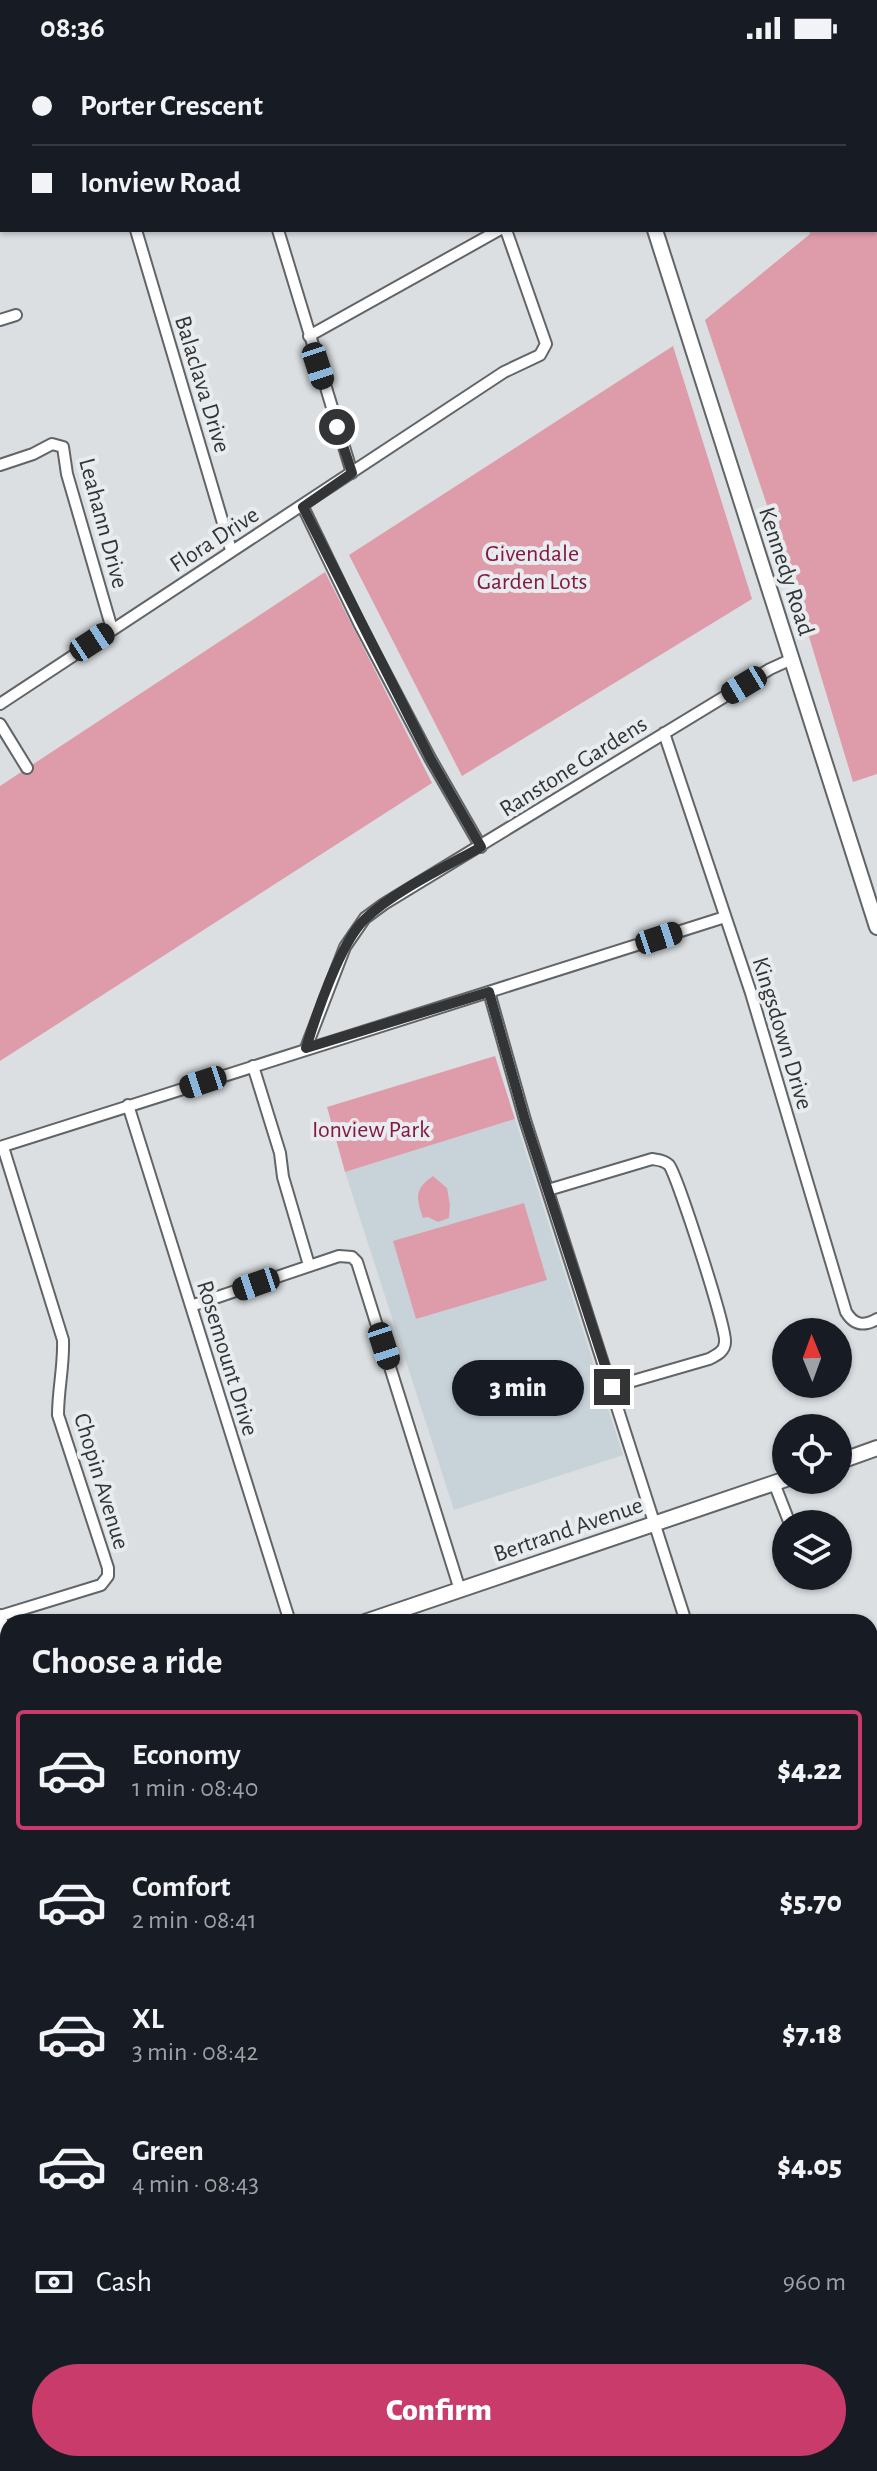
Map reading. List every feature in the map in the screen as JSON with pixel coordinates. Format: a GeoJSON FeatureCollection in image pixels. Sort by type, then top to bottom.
{"type":"FeatureCollection","features":[{"type":"Feature","properties":{"kind":"main road","name":"Kennedy Road"},"geometry":{"type":"LineString","coordinates":[[656,232],[877,927]]}},
{"type":"Feature","properties":{"kind":"main road"},"geometry":{"type":"LineString","coordinates":[[852,1457],[877,1448]]}},
{"type":"Feature","properties":{"kind":"main road","name":"Bertrand Avenue"},"geometry":{"type":"LineString","coordinates":[[389,1614],[772,1484]]}},
{"type":"Feature","properties":{"kind":"street","name":"Balaclava Drive"},"geometry":{"type":"LineString","coordinates":[[137,232],[231,550]]}},
{"type":"Feature","properties":{"kind":"street"},"geometry":{"type":"LineString","coordinates":[[279,232],[352,473]]}},
{"type":"Feature","properties":{"kind":"street"},"geometry":{"type":"LineString","coordinates":[[309,336],[495,232]]}},
{"type":"Feature","properties":{"kind":"street","name":"Flora Drive"},"geometry":{"type":"LineString","coordinates":[[0,704],[504,372],[543,352],[546,339],[507,232]]}},
{"type":"Feature","properties":{"kind":"street"},"geometry":{"type":"LineString","coordinates":[[0,320],[16,315]]}},
{"type":"Feature","properties":{"kind":"street","name":"Leahann Drive"},"geometry":{"type":"LineString","coordinates":[[0,465],[52,444],[63,447],[67,474],[112,629]]}},
{"type":"Feature","properties":{"kind":"street"},"geometry":{"type":"LineString","coordinates":[[303,507],[430,758],[481,847]]}},
{"type":"Feature","properties":{"kind":"street","name":"Ranstone Gardens"},"geometry":{"type":"LineString","coordinates":[[306,1048],[345,947],[355,930],[384,904],[770,669],[792,659]]}},
{"type":"Feature","properties":{"kind":"street"},"geometry":{"type":"LineString","coordinates":[[0,724],[27,768]]}},
{"type":"Feature","properties":{"kind":"street","name":"Kingsdown Drive"},"geometry":{"type":"LineString","coordinates":[[664,733],[782,1092],[846,1312],[859,1324],[868,1324],[877,1319]]}},
{"type":"Feature","properties":{"kind":"street"},"geometry":{"type":"LineString","coordinates":[[2,1147],[725,917]]}},
{"type":"Feature","properties":{"kind":"street"},"geometry":{"type":"LineString","coordinates":[[489,992],[548,1190],[683,1614]]}},
{"type":"Feature","properties":{"kind":"street"},"geometry":{"type":"LineString","coordinates":[[253,1066],[280,1153],[283,1177],[309,1265]]}},
{"type":"Feature","properties":{"kind":"street","name":"Rosemount Drive"},"geometry":{"type":"LineString","coordinates":[[128,1105],[287,1614]]}},
{"type":"Feature","properties":{"kind":"street","name":"Chopin Avenue"},"geometry":{"type":"LineString","coordinates":[[2,1147],[63,1340],[64,1365],[58,1393],[58,1415],[108,1568],[108,1576],[101,1585],[7,1614]]}},
{"type":"Feature","properties":{"kind":"street"},"geometry":{"type":"LineString","coordinates":[[548,1190],[652,1159],[660,1160],[669,1165],[696,1240],[724,1330],[724,1347],[718,1355],[709,1359],[612,1387]]}},
{"type":"Feature","properties":{"kind":"street"},"geometry":{"type":"LineString","coordinates":[[191,1306],[309,1265],[346,1256],[357,1262],[460,1590]]}},
{"type":"Feature","properties":{"kind":"shaded area"},"geometry":{"type":"Polygon","coordinates":[[[515,1119],[623,1455],[454,1510],[345,1172],[515,1119]]]}},
{"type":"Feature","properties":{"kind":"green space"},"geometry":{"type":"Polygon","coordinates":[[[877,232],[877,774],[853,782],[790,574],[705,320],[810,234],[877,232]]]}},
{"type":"Feature","properties":{"kind":"green space","name":"Givendale Garden Lots"},"geometry":{"type":"Polygon","coordinates":[[[673,346],[752,599],[462,776],[349,555],[673,346]]]}},
{"type":"Feature","properties":{"kind":"green space"},"geometry":{"type":"Polygon","coordinates":[[[325,572],[432,783],[0,1061],[0,786],[325,572]]]}},
{"type":"Feature","properties":{"kind":"green space","name":"Ionview Park"},"geometry":{"type":"Polygon","coordinates":[[[495,1056],[515,1119],[345,1172],[327,1107],[495,1056]]]}},
{"type":"Feature","properties":{"kind":"green space"},"geometry":{"type":"Polygon","coordinates":[[[433,1176],[447,1188],[450,1205],[449,1218],[438,1222],[423,1218],[418,1199],[422,1185],[433,1176]]]}},
{"type":"Feature","properties":{"kind":"green space"},"geometry":{"type":"Polygon","coordinates":[[[524,1203],[547,1280],[416,1319],[393,1241],[524,1203]]]}},
{"type":"Feature","properties":{"kind":"route"},"geometry":{"type":"LineString","coordinates":[[337,427],[352,473],[303,507],[360,625],[481,847],[365,918],[345,947],[306,1048],[489,992],[525,1120],[612,1387]]}}]}
